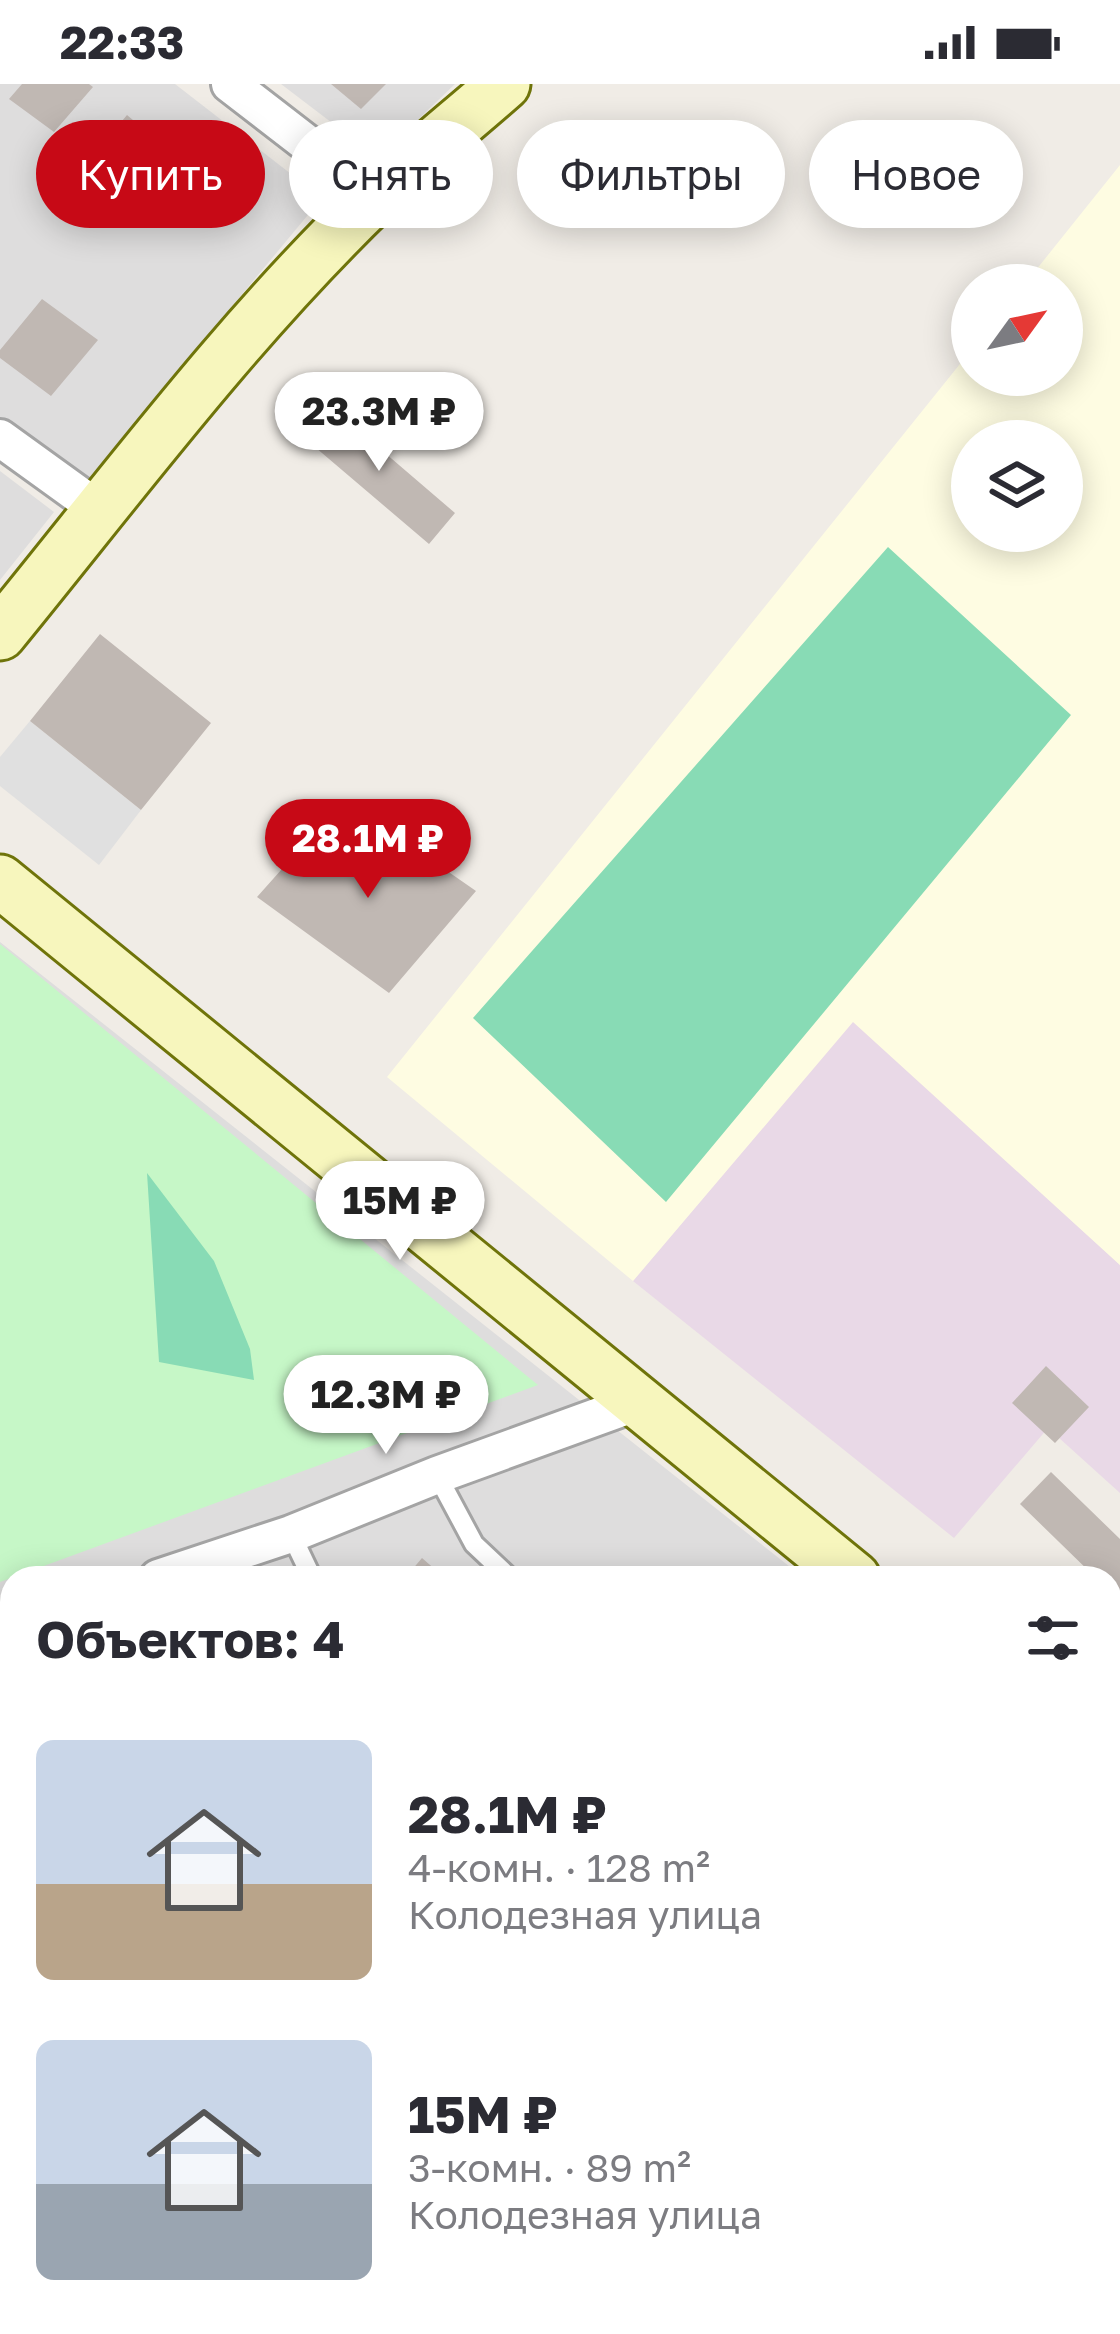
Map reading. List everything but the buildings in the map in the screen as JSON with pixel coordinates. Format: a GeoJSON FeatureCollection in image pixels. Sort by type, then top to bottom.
{"type":"FeatureCollection","features":[{"type":"Feature","properties":{"kind":"main road"},"geometry":{"type":"LineString","coordinates":[[463,120],[504,84]]}},
{"type":"Feature","properties":{"kind":"main road"},"geometry":{"type":"LineString","coordinates":[[0,634],[223,360],[345,228]]}},
{"type":"Feature","properties":{"kind":"main road"},"geometry":{"type":"LineString","coordinates":[[0,881],[839,1566]]}},
{"type":"Feature","properties":{"kind":"street"},"geometry":{"type":"LineString","coordinates":[[230,84],[289,130]]}},
{"type":"Feature","properties":{"kind":"street"},"geometry":{"type":"LineString","coordinates":[[0,439],[101,511]]}},
{"type":"Feature","properties":{"kind":"street"},"geometry":{"type":"LineString","coordinates":[[194,1566],[638,1402]]}},
{"type":"Feature","properties":{"kind":"lane"},"geometry":{"type":"LineString","coordinates":[[437,1475],[474,1544],[497,1566]]}},
{"type":"Feature","properties":{"kind":"lane"},"geometry":{"type":"LineString","coordinates":[[291,1534],[306,1566]]}},
{"type":"Feature","properties":{"kind":"shaded area"},"geometry":{"type":"Polygon","coordinates":[[[0,84],[175,84],[221,120],[36,120],[36,228],[265,228],[265,154],[289,172],[289,228],[297,228],[86,482],[0,417],[0,84]]]}},
{"type":"Feature","properties":{"kind":"shaded area"},"geometry":{"type":"Polygon","coordinates":[[[281,84],[455,84],[418,120],[328,120],[281,84]]]}},
{"type":"Feature","properties":{"kind":"shaded area"},"geometry":{"type":"Polygon","coordinates":[[[1120,165],[1120,1265],[853,1022],[633,1281],[387,1077],[951,375],[951,396],[1083,396],[1083,264],[1041,264],[1120,165]]]}},
{"type":"Feature","properties":{"kind":"shaded area"},"geometry":{"type":"Polygon","coordinates":[[[0,471],[54,512],[0,580],[0,471]]]}},
{"type":"Feature","properties":{"kind":"shaded area"},"geometry":{"type":"Polygon","coordinates":[[[30,721],[141,810],[99,865],[0,786],[0,757],[30,721]]]}},
{"type":"Feature","properties":{"kind":"shaded area"},"geometry":{"type":"Polygon","coordinates":[[[0,942],[789,1566],[0,1566],[0,942]]]}},
{"type":"Feature","properties":{"kind":"shaded area"},"geometry":{"type":"Polygon","coordinates":[[[853,1021],[1120,1265],[1120,1493],[1048,1428],[954,1538],[633,1281],[853,1021]]]}},
{"type":"Feature","properties":{"kind":"green space"},"geometry":{"type":"Polygon","coordinates":[[[888,547],[1071,715],[666,1202],[473,1018],[888,547]]]}},
{"type":"Feature","properties":{"kind":"green space"},"geometry":{"type":"Polygon","coordinates":[[[0,944],[538,1385],[44,1566],[0,1566],[0,944]]]}},
{"type":"Feature","properties":{"kind":"green space"},"geometry":{"type":"Polygon","coordinates":[[[147,1173],[214,1261],[250,1349],[254,1380],[159,1362],[147,1173]]]}}]}
